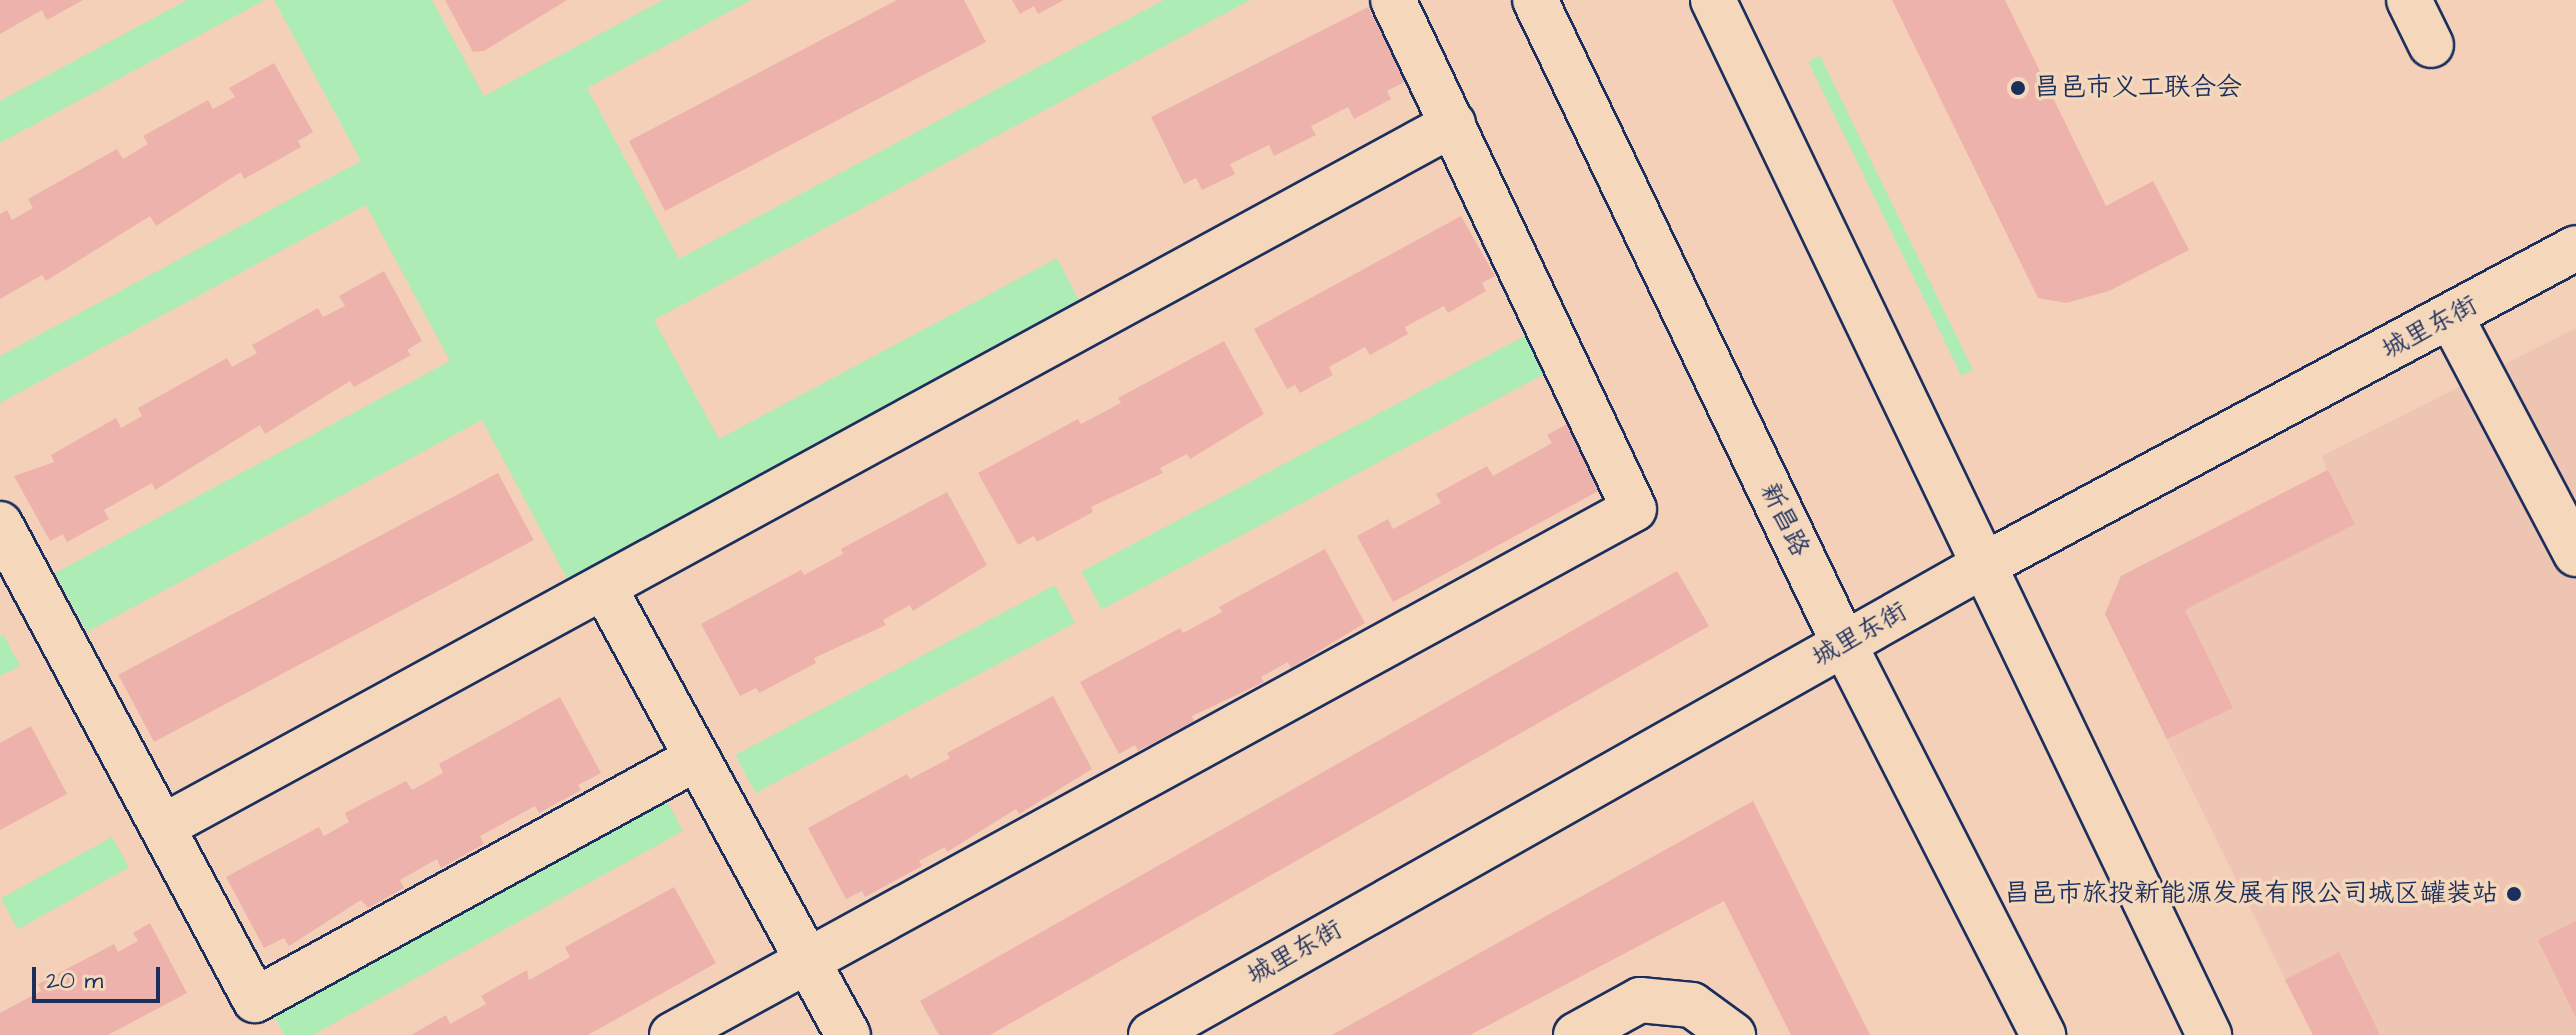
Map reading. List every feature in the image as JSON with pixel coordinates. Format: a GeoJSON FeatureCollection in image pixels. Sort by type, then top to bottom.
{"type":"FeatureCollection","features":[{"type":"Feature","properties":{"kind":"main road"},"geometry":{"type":"LineString","coordinates":[[672,1035],[1634,509],[1393,0]]}},
{"type":"Feature","properties":{"kind":"main road","name":"新昌路"},"geometry":{"type":"LineString","coordinates":[[1535,0],[1844,644],[2043,1035]]}},
{"type":"Feature","properties":{"kind":"main road"},"geometry":{"type":"LineString","coordinates":[[1713,0],[1986,564],[2209,1035]]}},
{"type":"Feature","properties":{"kind":"main road"},"geometry":{"type":"LineString","coordinates":[[2409,0],[2431,45]]}},
{"type":"Feature","properties":{"kind":"main road"},"geometry":{"type":"LineString","coordinates":[[164,826],[605,589],[1453,124]]}},
{"type":"Feature","properties":{"kind":"main road","name":"城里东街"},"geometry":{"type":"LineString","coordinates":[[1151,1035],[1986,564],[2576,248]]}},
{"type":"Feature","properties":{"kind":"main road"},"geometry":{"type":"LineString","coordinates":[[2451,317],[2576,554]]}},
{"type":"Feature","properties":{"kind":"main road"},"geometry":{"type":"LineString","coordinates":[[0,524],[255,1000],[697,758]]}},
{"type":"Feature","properties":{"kind":"main road"},"geometry":{"type":"LineString","coordinates":[[605,589],[848,1035]]}},
{"type":"Feature","properties":{"kind":"main road"},"geometry":{"type":"LineString","coordinates":[[1602,1029],[1640,1000],[1692,1005],[1733,1035]]}},
{"type":"Feature","properties":{"kind":"shaded area"},"geometry":{"type":"Polygon","coordinates":[[[2576,328],[2576,1035],[2313,1035],[2105,614],[2121,576],[2327,470],[2322,456],[2576,328]]]}},
{"type":"Feature","properties":{"kind":"green space"},"geometry":{"type":"Polygon","coordinates":[[[187,0],[265,0],[0,143],[0,101],[187,0]]]}},
{"type":"Feature","properties":{"kind":"green space"},"geometry":{"type":"Polygon","coordinates":[[[274,0],[432,0],[484,96],[663,0],[751,0],[587,88],[679,259],[1164,0],[1250,0],[654,320],[719,439],[1057,258],[1084,310],[571,586],[482,420],[87,632],[55,573],[450,361],[366,205],[0,403],[0,356],[361,161],[274,0]]]}},
{"type":"Feature","properties":{"kind":"green space"},"geometry":{"type":"Polygon","coordinates":[[[1820,56],[1973,370],[1961,375],[1808,62],[1820,56]]]}},
{"type":"Feature","properties":{"kind":"green space"},"geometry":{"type":"Polygon","coordinates":[[[1530,333],[1550,371],[1102,609],[1081,571],[1530,333]]]}},
{"type":"Feature","properties":{"kind":"green space"},"geometry":{"type":"Polygon","coordinates":[[[1055,585],[1075,623],[756,793],[735,755],[1055,585]]]}},
{"type":"Feature","properties":{"kind":"green space"},"geometry":{"type":"Polygon","coordinates":[[[3,634],[20,666],[0,676],[0,636],[3,634]]]}},
{"type":"Feature","properties":{"kind":"green space"},"geometry":{"type":"Polygon","coordinates":[[[665,797],[683,831],[313,1035],[284,1035],[273,1014],[665,797]]]}},
{"type":"Feature","properties":{"kind":"green space"},"geometry":{"type":"Polygon","coordinates":[[[112,837],[129,868],[18,929],[1,899],[112,837]]]}},
{"type":"Feature","properties":{"kind":"building"},"geometry":{"type":"Polygon","coordinates":[[[0,0],[83,0],[47,20],[42,10],[0,34],[0,0]]]}},
{"type":"Feature","properties":{"kind":"building"},"geometry":{"type":"Polygon","coordinates":[[[445,0],[567,0],[484,51],[473,52],[445,0]]]}},
{"type":"Feature","properties":{"kind":"building"},"geometry":{"type":"Polygon","coordinates":[[[897,0],[964,0],[986,42],[665,211],[629,141],[897,0]]]}},
{"type":"Feature","properties":{"kind":"building"},"geometry":{"type":"Polygon","coordinates":[[[1012,0],[1064,0],[1038,14],[1034,6],[1020,14],[1012,0]]]}},
{"type":"Feature","properties":{"kind":"building"},"geometry":{"type":"Polygon","coordinates":[[[1892,0],[2005,0],[2106,206],[2153,181],[2189,250],[2109,291],[2066,303],[2038,298],[1892,0]]]}},
{"type":"Feature","properties":{"kind":"building"},"geometry":{"type":"Polygon","coordinates":[[[1368,7],[1406,81],[1387,91],[1391,99],[1354,119],[1348,107],[1311,126],[1316,135],[1274,156],[1269,145],[1230,164],[1235,174],[1202,190],[1196,178],[1184,184],[1151,117],[1368,7]]]}},
{"type":"Feature","properties":{"kind":"building"},"geometry":{"type":"Polygon","coordinates":[[[274,63],[313,132],[298,141],[301,147],[244,179],[241,172],[156,226],[150,216],[46,281],[42,275],[0,299],[0,214],[7,210],[12,220],[33,208],[28,199],[117,149],[123,159],[148,144],[143,136],[208,100],[213,109],[235,97],[229,88],[274,63]]]}},
{"type":"Feature","properties":{"kind":"building"},"geometry":{"type":"Polygon","coordinates":[[[1461,216],[1495,276],[1482,283],[1486,291],[1448,313],[1444,306],[1405,327],[1408,334],[1370,355],[1365,347],[1329,367],[1333,375],[1300,393],[1295,385],[1287,389],[1254,329],[1461,216]]]}},
{"type":"Feature","properties":{"kind":"building"},"geometry":{"type":"Polygon","coordinates":[[[384,271],[422,341],[407,350],[411,355],[354,387],[350,381],[265,434],[260,425],[155,490],[152,483],[104,510],[109,519],[67,542],[63,534],[50,541],[14,476],[54,462],[51,455],[116,418],[121,428],[142,416],[138,408],[227,358],[232,367],[257,353],[252,345],[318,308],[323,317],[345,306],[339,296],[384,271]]]}},
{"type":"Feature","properties":{"kind":"building"},"geometry":{"type":"Polygon","coordinates":[[[1224,341],[1264,414],[1190,459],[1187,454],[1160,468],[1163,473],[1091,507],[1093,512],[1037,542],[1034,536],[1018,545],[978,473],[1078,419],[1081,424],[1121,403],[1118,398],[1224,341]]]}},
{"type":"Feature","properties":{"kind":"building"},"geometry":{"type":"Polygon","coordinates":[[[1569,423],[1604,488],[1393,602],[1357,536],[1388,519],[1393,529],[1441,503],[1436,494],[1487,466],[1493,476],[1552,443],[1547,435],[1569,423]]]}},
{"type":"Feature","properties":{"kind":"building"},"geometry":{"type":"Polygon","coordinates":[[[2328,470],[2355,524],[2185,610],[2233,708],[2167,739],[2105,614],[2121,576],[2328,470]]]}},
{"type":"Feature","properties":{"kind":"building"},"geometry":{"type":"Polygon","coordinates":[[[498,473],[534,540],[154,742],[118,675],[498,473]]]}},
{"type":"Feature","properties":{"kind":"building"},"geometry":{"type":"Polygon","coordinates":[[[947,492],[987,565],[913,611],[910,605],[883,620],[886,625],[814,658],[816,663],[759,693],[756,688],[740,696],[701,624],[801,570],[804,575],[843,554],[841,549],[947,492]]]}},
{"type":"Feature","properties":{"kind":"building"},"geometry":{"type":"Polygon","coordinates":[[[1325,549],[1365,623],[1291,668],[1288,662],[1261,677],[1264,682],[1192,716],[1194,721],[1138,751],[1135,745],[1119,754],[1080,682],[1180,628],[1183,633],[1222,612],[1219,607],[1325,549]]]}},
{"type":"Feature","properties":{"kind":"building"},"geometry":{"type":"Polygon","coordinates":[[[1677,571],[1709,626],[990,1035],[939,1035],[920,1001],[1677,571]]]}},
{"type":"Feature","properties":{"kind":"building"},"geometry":{"type":"Polygon","coordinates":[[[1053,696],[1092,769],[1019,814],[1016,809],[947,852],[945,847],[919,861],[922,866],[865,897],[862,891],[846,899],[808,828],[907,774],[910,779],[950,758],[947,753],[1053,696]]]}},
{"type":"Feature","properties":{"kind":"building"},"geometry":{"type":"Polygon","coordinates":[[[560,697],[601,773],[578,785],[581,790],[539,813],[535,806],[480,836],[484,844],[441,868],[437,859],[400,880],[404,888],[368,908],[361,900],[289,946],[284,938],[264,948],[226,877],[319,827],[324,836],[349,822],[345,813],[406,781],[412,790],[443,773],[439,764],[560,697]]]}},
{"type":"Feature","properties":{"kind":"building"},"geometry":{"type":"Polygon","coordinates":[[[31,726],[67,794],[0,830],[0,743],[31,726]]]}},
{"type":"Feature","properties":{"kind":"building"},"geometry":{"type":"Polygon","coordinates":[[[1753,801],[1870,1035],[1791,1035],[1724,901],[1470,1035],[1332,1035],[1753,801]]]}},
{"type":"Feature","properties":{"kind":"building"},"geometry":{"type":"Polygon","coordinates":[[[674,887],[716,963],[588,1035],[411,1035],[446,1015],[450,1024],[486,1004],[481,996],[527,970],[529,980],[570,957],[565,947],[674,887]]]}},
{"type":"Feature","properties":{"kind":"building"},"geometry":{"type":"Polygon","coordinates":[[[2576,921],[2576,1018],[2538,940],[2576,921]]]}},
{"type":"Feature","properties":{"kind":"building"},"geometry":{"type":"Polygon","coordinates":[[[150,923],[187,993],[108,1035],[0,1035],[0,1013],[41,991],[38,984],[114,944],[118,952],[138,941],[133,933],[150,923]]]}},
{"type":"Feature","properties":{"kind":"building"},"geometry":{"type":"Polygon","coordinates":[[[2339,952],[2380,1035],[2313,1035],[2285,980],[2339,952]]]}},
{"type":"Feature","properties":{"kind":"place","name":"昌邑市义工联合会"},"geometry":{"type":"Point","coordinates":[2018,88]}},
{"type":"Feature","properties":{"kind":"place","name":"昌邑市旅投新能源发展有限公司城区罐装站"},"geometry":{"type":"Point","coordinates":[2514,894]}}]}
